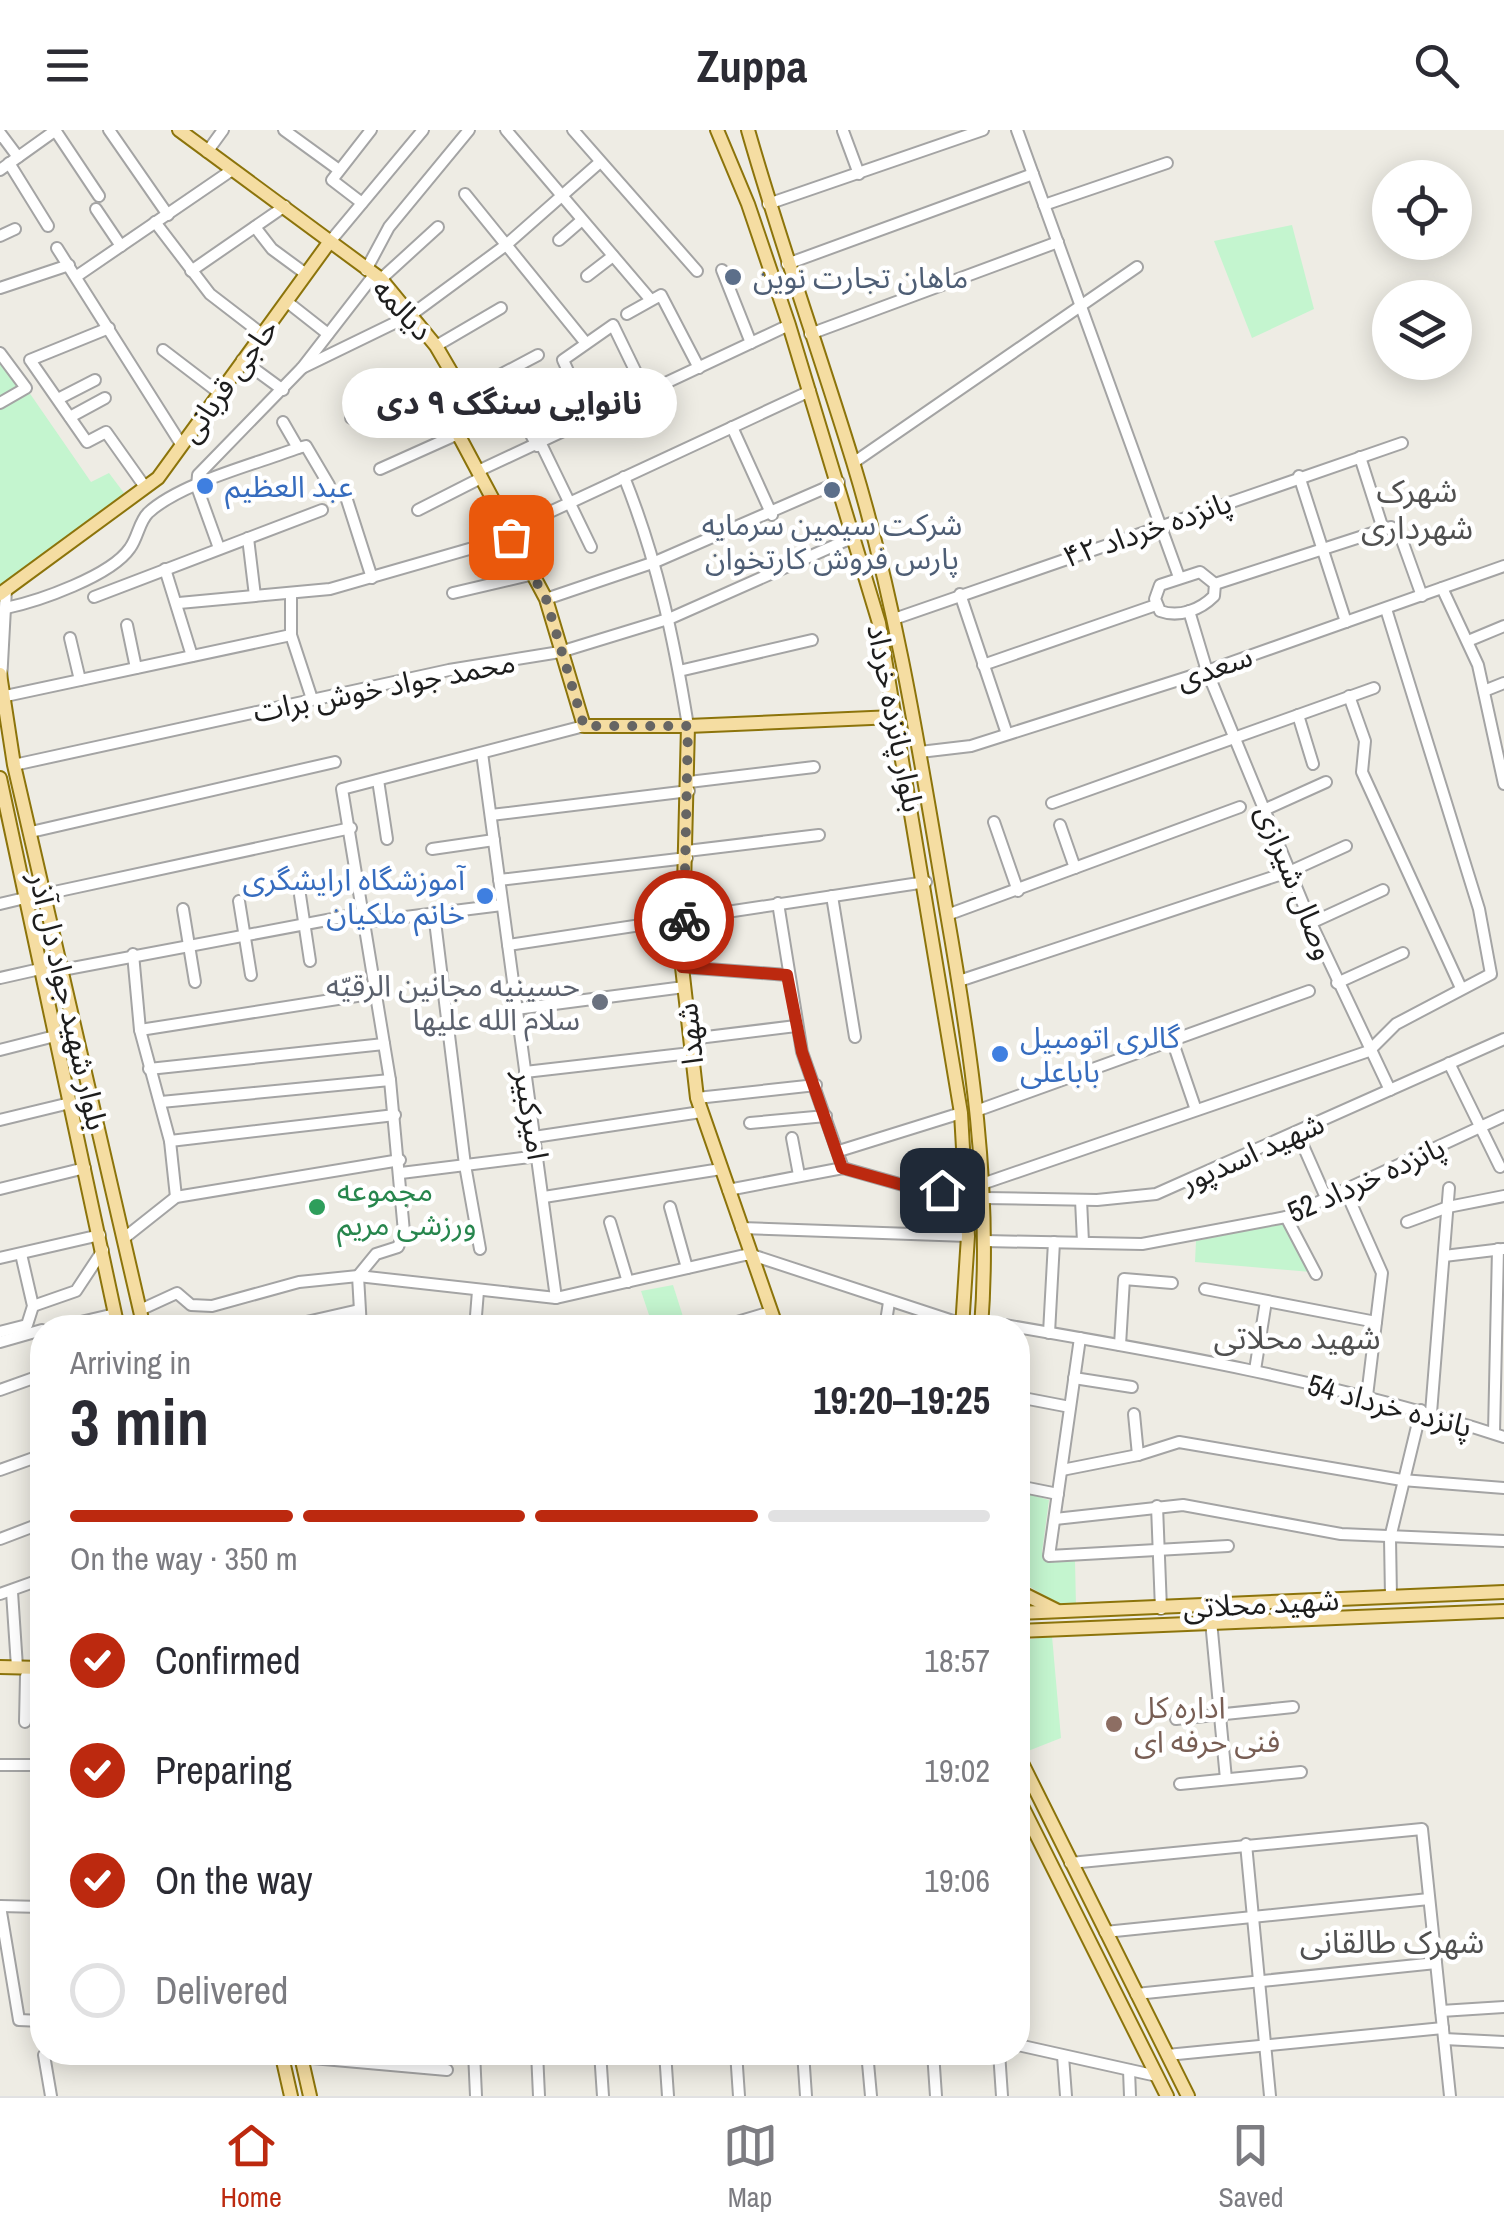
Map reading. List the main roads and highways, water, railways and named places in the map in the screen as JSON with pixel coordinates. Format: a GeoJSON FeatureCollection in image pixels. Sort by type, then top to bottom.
{"type":"FeatureCollection","features":[{"type":"Feature","properties":{"kind":"main road","name":"دیالمه"},"geometry":{"type":"LineString","coordinates":[[179,130],[374,275],[436,346],[464,394],[458,401],[458,434],[546,599],[584,726],[688,726]]}},
{"type":"Feature","properties":{"kind":"main road","name":"بلوار پانزده خرداد"},"geometry":{"type":"LineString","coordinates":[[748,131],[786,264],[853,463],[894,619],[959,980],[976,1110],[985,1182],[981,1315]]}},
{"type":"Feature","properties":{"kind":"main road","name":"بلوار پانزده خرداد"},"geometry":{"type":"LineString","coordinates":[[722,134],[810,391],[879,623],[926,882],[947,1050],[960,1113],[968,1191],[963,1315]]}},
{"type":"Feature","properties":{"kind":"main road","name":"حاجی قربانی"},"geometry":{"type":"LineString","coordinates":[[4,597],[158,478],[328,244]]}},
{"type":"Feature","properties":{"kind":"main road","name":"بلوار شهید جواد دل آذر"},"geometry":{"type":"LineString","coordinates":[[0,674],[14,765],[141,1315]]}},
{"type":"Feature","properties":{"kind":"main road"},"geometry":{"type":"LineString","coordinates":[[688,726],[894,717]]}},
{"type":"Feature","properties":{"kind":"main road","name":"شهدا"},"geometry":{"type":"LineString","coordinates":[[688,726],[682,967],[690,1046],[699,1105],[772,1315]]}},
{"type":"Feature","properties":{"kind":"main road","name":"بلوار شهید جواد دل آذر"},"geometry":{"type":"LineString","coordinates":[[0,778],[6,838],[25,898],[115,1315]]}},
{"type":"Feature","properties":{"kind":"main road","name":"شهید محلاتی"},"geometry":{"type":"LineString","coordinates":[[1030,1613],[1504,1592]]}},
{"type":"Feature","properties":{"kind":"main road"},"geometry":{"type":"LineString","coordinates":[[1030,1596],[1063,1614]]}},
{"type":"Feature","properties":{"kind":"main road","name":"شهید محلاتی"},"geometry":{"type":"LineString","coordinates":[[1030,1630],[1504,1610]]}},
{"type":"Feature","properties":{"kind":"main road"},"geometry":{"type":"LineString","coordinates":[[0,1667],[30,1673]]}},
{"type":"Feature","properties":{"kind":"main road"},"geometry":{"type":"LineString","coordinates":[[0,1675],[30,1670]]}},
{"type":"Feature","properties":{"kind":"main road"},"geometry":{"type":"LineString","coordinates":[[1030,1780],[1189,2096]]}},
{"type":"Feature","properties":{"kind":"main road"},"geometry":{"type":"LineString","coordinates":[[1030,1822],[1166,2096]]}},
{"type":"Feature","properties":{"kind":"main road"},"geometry":{"type":"LineString","coordinates":[[284,2065],[291,2096]]}},
{"type":"Feature","properties":{"kind":"main road"},"geometry":{"type":"LineString","coordinates":[[303,2065],[310,2096]]}},
{"type":"Feature","properties":{"kind":"place","name":"ماهان تجارت نوین"},"geometry":{"type":"Point","coordinates":[733,277]}},
{"type":"Feature","properties":{"kind":"place","name":"عبد العظيم"},"geometry":{"type":"Point","coordinates":[205,486]}},
{"type":"Feature","properties":{"kind":"place","name":"شرکت سیمین سرمایه پارس فروش کارتخوان"},"geometry":{"type":"Point","coordinates":[832,490]}},
{"type":"Feature","properties":{"kind":"place","name":"نانوایی سنگک ۹ دی"},"geometry":{"type":"Point","coordinates":[511,537]}},
{"type":"Feature","properties":{"kind":"place","name":"آموزشگاه ارایشگری خانم ملکیان"},"geometry":{"type":"Point","coordinates":[485,896]}},
{"type":"Feature","properties":{"kind":"place","name":"حسینیه مجانین الرقیّه سلام الله علیها"},"geometry":{"type":"Point","coordinates":[600,1002]}},
{"type":"Feature","properties":{"kind":"place","name":"گالری اتومبیل باباعلی"},"geometry":{"type":"Point","coordinates":[1000,1054]}},
{"type":"Feature","properties":{"kind":"place","name":"مجموعه ورزشی مریم"},"geometry":{"type":"Point","coordinates":[317,1207]}},
{"type":"Feature","properties":{"kind":"place","name":"اداره کل فنی حرفه ای"},"geometry":{"type":"Point","coordinates":[1114,1724]}},
{"type":"Feature","properties":{"kind":"district","name":"شهرک شهرداری"},"geometry":{"type":"Point","coordinates":[1417,508]}},
{"type":"Feature","properties":{"kind":"district","name":"شهید محلاتی"},"geometry":{"type":"Point","coordinates":[1297,1337]}},
{"type":"Feature","properties":{"kind":"district","name":"شهرک طالقانی"},"geometry":{"type":"Point","coordinates":[1392,1941]}}]}
